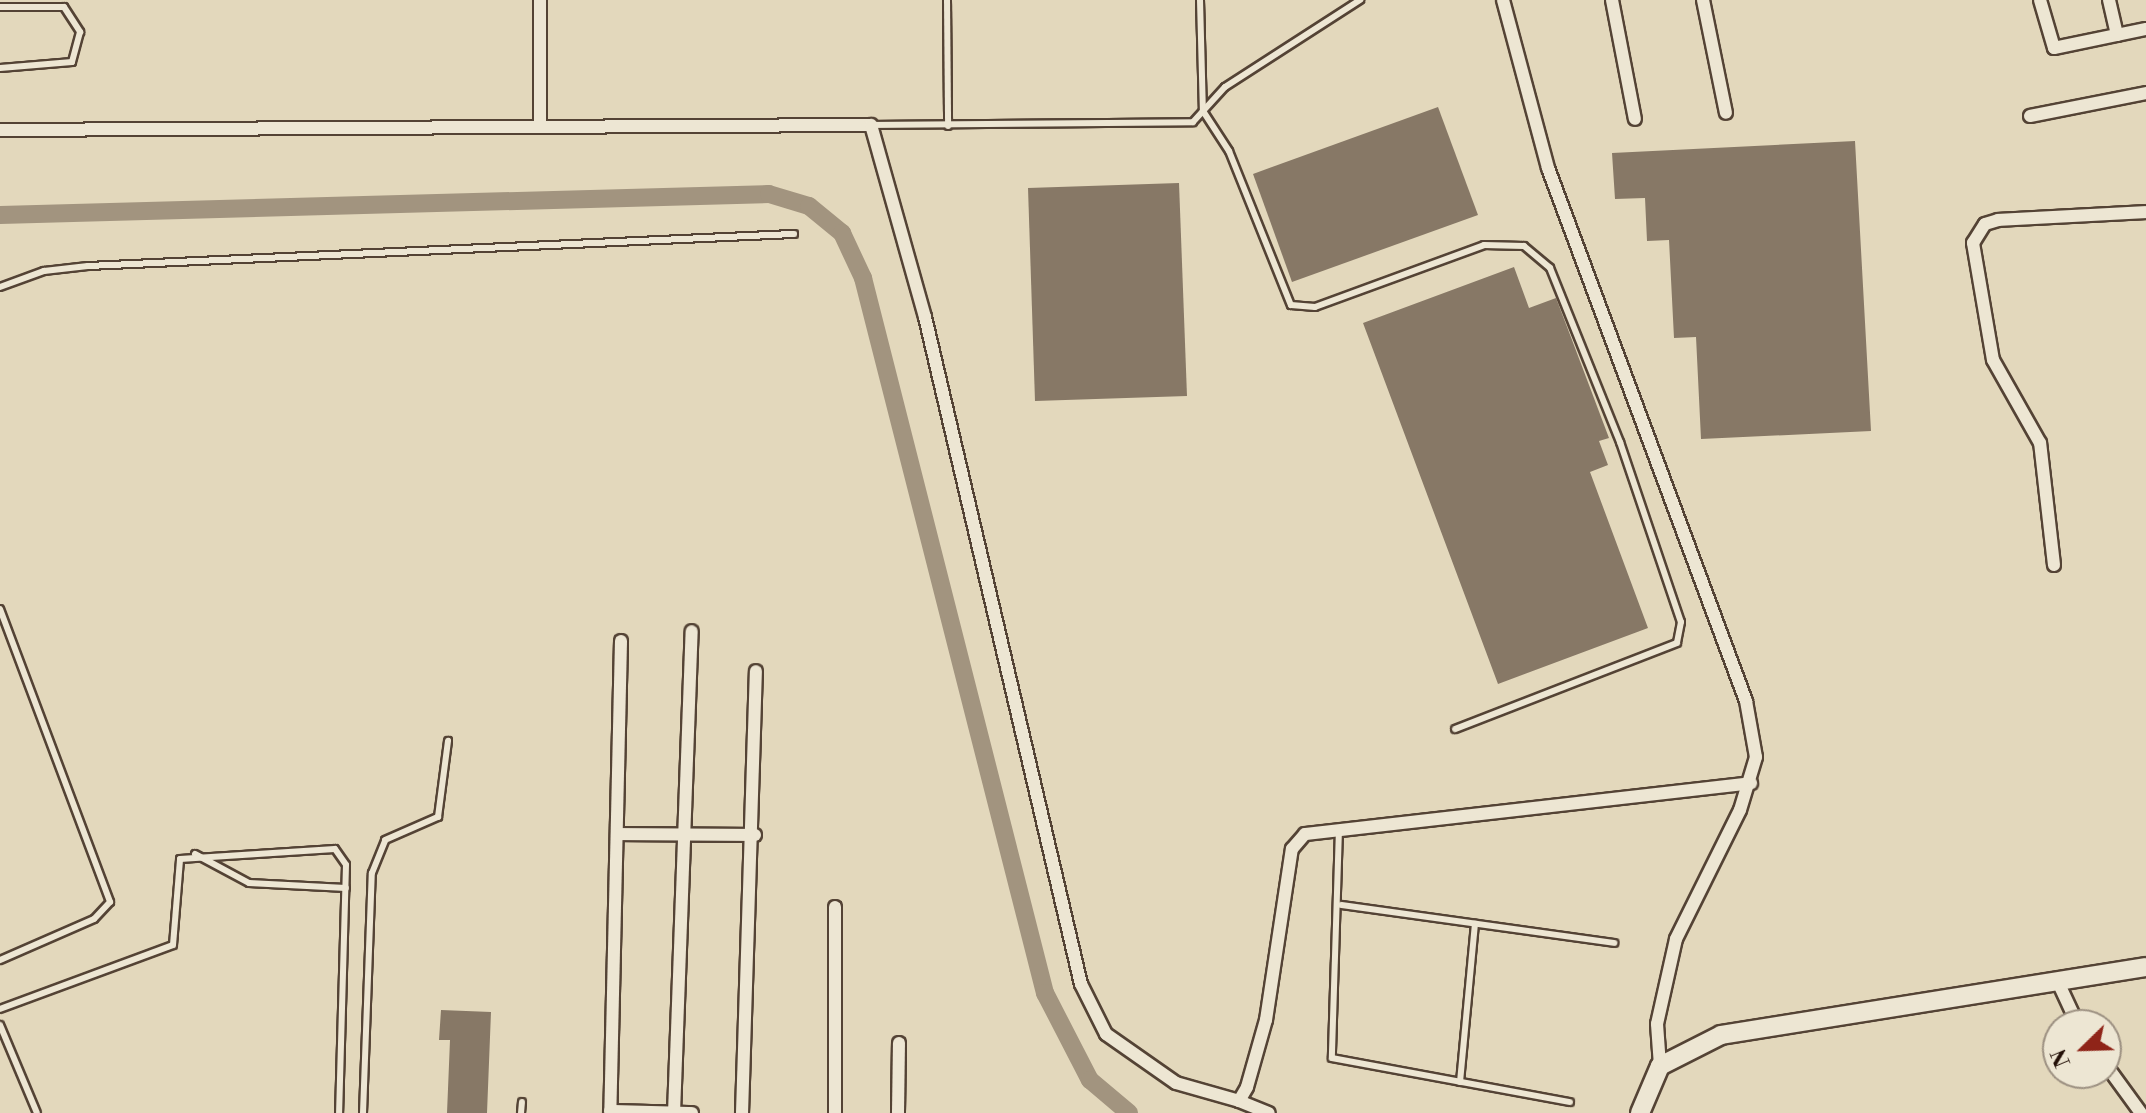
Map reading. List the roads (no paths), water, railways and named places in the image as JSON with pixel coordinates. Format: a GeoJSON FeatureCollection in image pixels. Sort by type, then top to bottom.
{"type":"FeatureCollection","features":[{"type":"Feature","properties":{"kind":"street"},"geometry":{"type":"LineString","coordinates":[[540,0],[540,124]]}},
{"type":"Feature","properties":{"kind":"street"},"geometry":{"type":"LineString","coordinates":[[1503,0],[1548,168],[1746,701],[1756,757],[1751,783],[1676,939],[1657,1024],[1660,1066],[1640,1113]]}},
{"type":"Feature","properties":{"kind":"street"},"geometry":{"type":"LineString","coordinates":[[1612,0],[1635,119]]}},
{"type":"Feature","properties":{"kind":"street"},"geometry":{"type":"LineString","coordinates":[[1703,0],[1726,113]]}},
{"type":"Feature","properties":{"kind":"street"},"geometry":{"type":"LineString","coordinates":[[2040,0],[2054,48],[2146,29]]}},
{"type":"Feature","properties":{"kind":"street"},"geometry":{"type":"LineString","coordinates":[[2109,0],[2117,35]]}},
{"type":"Feature","properties":{"kind":"street"},"geometry":{"type":"LineString","coordinates":[[2030,116],[2146,93]]}},
{"type":"Feature","properties":{"kind":"street"},"geometry":{"type":"LineString","coordinates":[[0,130],[540,124],[871,125],[925,317],[1091,1013],[1138,1062],[1176,1083],[1269,1113]]}},
{"type":"Feature","properties":{"kind":"street"},"geometry":{"type":"LineString","coordinates":[[2054,565],[2040,443],[1993,360],[1973,243],[1985,224],[1998,220],[2146,212]]}},
{"type":"Feature","properties":{"kind":"street"},"geometry":{"type":"LineString","coordinates":[[674,1113],[681,831],[692,631]]}},
{"type":"Feature","properties":{"kind":"street"},"geometry":{"type":"LineString","coordinates":[[621,641],[617,834],[604,1112],[692,1113]]}},
{"type":"Feature","properties":{"kind":"street"},"geometry":{"type":"LineString","coordinates":[[742,1113],[755,835],[756,671]]}},
{"type":"Feature","properties":{"kind":"street"},"geometry":{"type":"LineString","coordinates":[[1239,1101],[1266,1020],[1292,849],[1305,834],[1751,783]]}},
{"type":"Feature","properties":{"kind":"street"},"geometry":{"type":"LineString","coordinates":[[617,834],[681,831],[755,835]]}},
{"type":"Feature","properties":{"kind":"street"},"geometry":{"type":"LineString","coordinates":[[835,907],[835,1113]]}},
{"type":"Feature","properties":{"kind":"street"},"geometry":{"type":"LineString","coordinates":[[1660,1066],[1743,1030],[2146,967]]}},
{"type":"Feature","properties":{"kind":"street"},"geometry":{"type":"LineString","coordinates":[[2058,982],[2071,1009]]}},
{"type":"Feature","properties":{"kind":"street"},"geometry":{"type":"LineString","coordinates":[[898,1113],[899,1043]]}},
{"type":"Feature","properties":{"kind":"street"},"geometry":{"type":"LineString","coordinates":[[2122,1087],[2141,1113]]}},
{"type":"Feature","properties":{"kind":"lane"},"geometry":{"type":"LineString","coordinates":[[947,0],[948,126]]}},
{"type":"Feature","properties":{"kind":"lane"},"geometry":{"type":"LineString","coordinates":[[1200,0],[1203,111],[1229,151],[1291,305],[1315,307],[1507,242],[1550,268],[1620,442],[1682,634],[1667,650],[1455,729]]}},
{"type":"Feature","properties":{"kind":"lane"},"geometry":{"type":"LineString","coordinates":[[871,125],[1186,123],[1238,78],[1360,0]]}},
{"type":"Feature","properties":{"kind":"lane"},"geometry":{"type":"LineString","coordinates":[[0,7],[64,7],[80,32],[72,62],[0,68]]}},
{"type":"Feature","properties":{"kind":"lane"},"geometry":{"type":"LineString","coordinates":[[0,287],[44,271],[88,266],[794,234]]}},
{"type":"Feature","properties":{"kind":"lane"},"geometry":{"type":"LineString","coordinates":[[0,609],[110,902],[94,919],[0,960]]}},
{"type":"Feature","properties":{"kind":"lane"},"geometry":{"type":"LineString","coordinates":[[363,1113],[372,873],[385,840],[438,817],[448,741]]}},
{"type":"Feature","properties":{"kind":"lane"},"geometry":{"type":"LineString","coordinates":[[1339,829],[1341,905],[1332,1058],[1570,1102]]}},
{"type":"Feature","properties":{"kind":"lane"},"geometry":{"type":"LineString","coordinates":[[0,1009],[173,945],[179,929],[174,868],[195,854],[335,849],[343,854],[346,888],[339,1113]]}},
{"type":"Feature","properties":{"kind":"lane"},"geometry":{"type":"LineString","coordinates":[[195,854],[249,883],[346,888]]}},
{"type":"Feature","properties":{"kind":"lane"},"geometry":{"type":"LineString","coordinates":[[1341,905],[1614,943]]}},
{"type":"Feature","properties":{"kind":"lane"},"geometry":{"type":"LineString","coordinates":[[1460,1082],[1475,924]]}},
{"type":"Feature","properties":{"kind":"lane"},"geometry":{"type":"LineString","coordinates":[[0,1025],[37,1113]]}},
{"type":"Feature","properties":{"kind":"lane"},"geometry":{"type":"LineString","coordinates":[[521,1113],[522,1102]]}},
{"type":"Feature","properties":{"kind":"waterway"},"geometry":{"type":"LineString","coordinates":[[0,215],[769,194],[809,206],[842,233],[863,278],[1045,993],[1090,1080],[1129,1113]]}}]}
